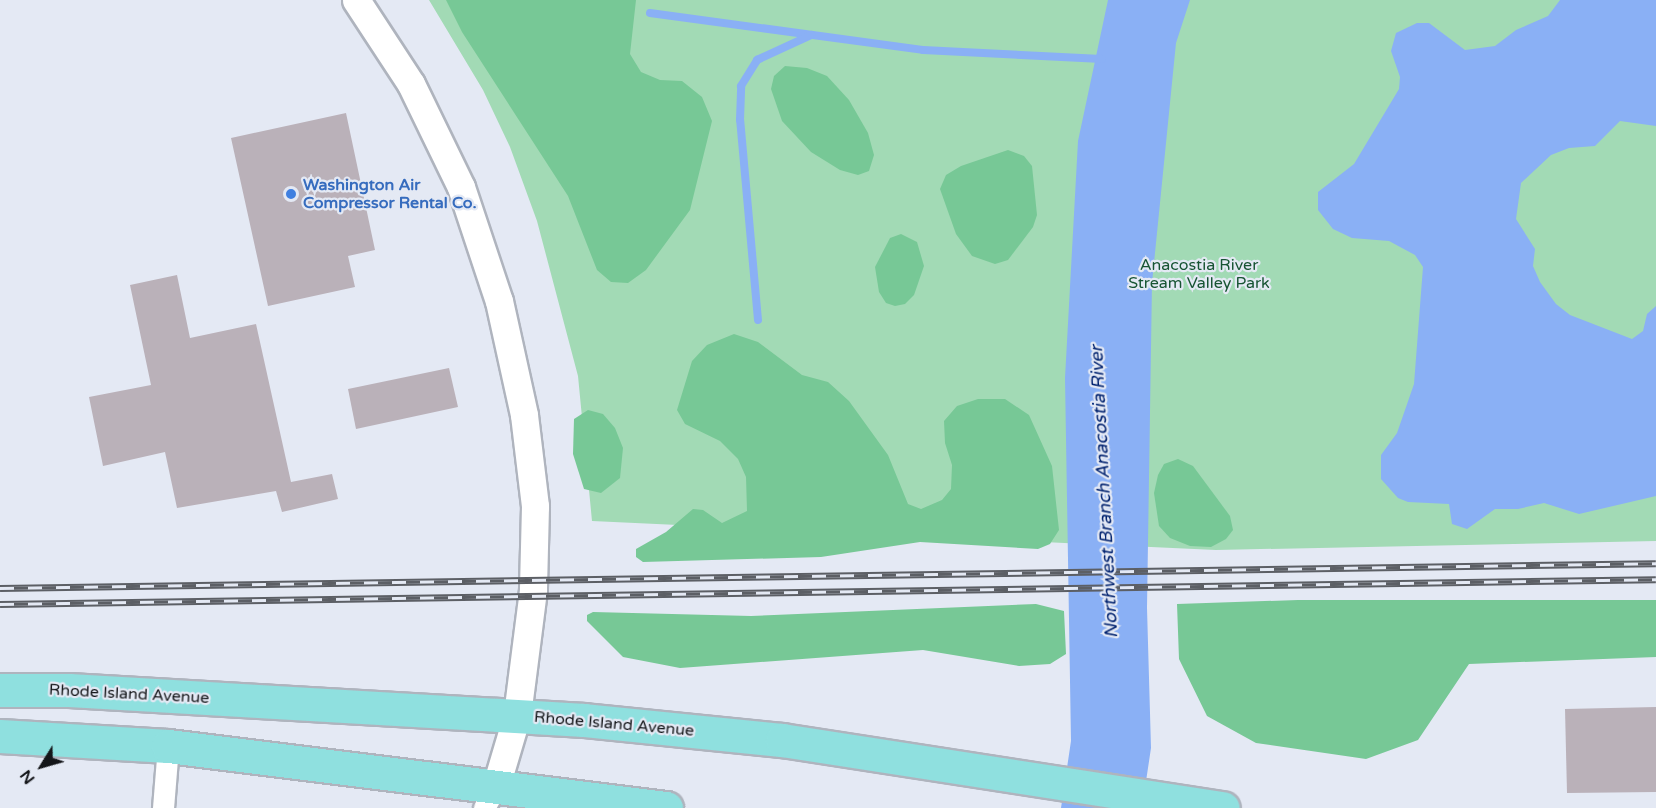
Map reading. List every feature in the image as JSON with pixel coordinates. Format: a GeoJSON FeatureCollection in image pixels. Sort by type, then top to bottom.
{"type":"FeatureCollection","features":[{"type":"Feature","properties":{"kind":"main road","name":"Rhode Island Avenue"},"geometry":{"type":"LineString","coordinates":[[0,690],[69,690],[517,715],[782,740],[1061,781],[1223,808]]}},
{"type":"Feature","properties":{"kind":"main road"},"geometry":{"type":"LineString","coordinates":[[0,736],[168,746],[490,797],[666,808]]}},
{"type":"Feature","properties":{"kind":"street"},"geometry":{"type":"LineString","coordinates":[[356,0],[411,84],[461,188],[499,301],[512,359],[535,506],[533,590],[517,715],[490,797]]}},
{"type":"Feature","properties":{"kind":"street"},"geometry":{"type":"LineString","coordinates":[[164,808],[168,746]]}},
{"type":"Feature","properties":{"kind":"green space","name":"Anacostia River Stream Valley Park"},"geometry":{"type":"Polygon","coordinates":[[[429,0],[1656,0],[1656,541],[1216,550],[592,521],[578,376],[537,221],[510,147],[483,90],[429,0]]]}},
{"type":"Feature","properties":{"kind":"green space"},"geometry":{"type":"Polygon","coordinates":[[[446,0],[636,0],[630,54],[641,72],[660,80],[682,81],[702,97],[712,121],[690,210],[646,270],[628,283],[611,282],[597,270],[568,196],[462,32],[446,0]]]}},
{"type":"Feature","properties":{"kind":"green space"},"geometry":{"type":"Polygon","coordinates":[[[785,66],[807,68],[827,76],[849,100],[868,133],[874,155],[869,171],[858,175],[840,170],[811,152],[782,121],[771,89],[774,76],[785,66]]]}},
{"type":"Feature","properties":{"kind":"green space"},"geometry":{"type":"Polygon","coordinates":[[[1008,150],[1024,156],[1032,166],[1037,215],[1033,227],[1008,260],[995,264],[972,256],[956,234],[940,189],[946,175],[961,166],[1008,150]]]}},
{"type":"Feature","properties":{"kind":"green space"},"geometry":{"type":"Polygon","coordinates":[[[901,234],[917,242],[924,266],[914,295],[905,304],[895,306],[886,303],[879,292],[875,267],[890,238],[901,234]]]}},
{"type":"Feature","properties":{"kind":"green space"},"geometry":{"type":"Polygon","coordinates":[[[734,334],[758,342],[802,375],[828,382],[849,401],[888,455],[908,504],[921,509],[942,500],[951,489],[952,465],[945,443],[944,421],[957,406],[978,399],[1005,399],[1029,415],[1052,466],[1059,530],[1050,544],[1038,549],[920,542],[821,557],[643,562],[636,557],[636,549],[666,532],[693,509],[703,510],[722,523],[747,511],[746,477],[738,459],[720,441],[685,424],[677,410],[692,361],[707,345],[734,334]]]}},
{"type":"Feature","properties":{"kind":"green space"},"geometry":{"type":"Polygon","coordinates":[[[588,410],[603,414],[615,428],[623,448],[620,478],[601,493],[584,489],[573,454],[574,419],[588,410]]]}},
{"type":"Feature","properties":{"kind":"green space"},"geometry":{"type":"Polygon","coordinates":[[[1178,459],[1193,466],[1230,516],[1233,530],[1226,539],[1211,547],[1190,546],[1170,538],[1159,526],[1154,493],[1158,475],[1164,464],[1178,459]]]}},
{"type":"Feature","properties":{"kind":"green space"},"geometry":{"type":"Polygon","coordinates":[[[1298,600],[1656,600],[1656,657],[1469,664],[1418,740],[1366,759],[1256,743],[1207,716],[1179,659],[1177,604],[1298,600]]]}},
{"type":"Feature","properties":{"kind":"green space"},"geometry":{"type":"Polygon","coordinates":[[[1036,604],[1064,611],[1066,654],[1050,664],[1019,666],[923,650],[680,668],[623,657],[587,621],[587,615],[593,612],[751,616],[1036,604]]]}},
{"type":"Feature","properties":{"kind":"water","name":"Northwest Branch Anacostia River"},"geometry":{"type":"Polygon","coordinates":[[[1108,0],[1190,0],[1176,43],[1152,283],[1147,608],[1151,748],[1142,808],[1061,808],[1071,741],[1065,378],[1078,141],[1108,0]]]}},
{"type":"Feature","properties":{"kind":"water"},"geometry":{"type":"Polygon","coordinates":[[[1560,0],[1656,0],[1656,126],[1620,121],[1595,146],[1569,148],[1551,155],[1521,183],[1516,219],[1535,249],[1533,266],[1540,282],[1556,304],[1570,315],[1632,339],[1643,331],[1647,314],[1656,306],[1656,496],[1579,514],[1544,503],[1518,509],[1495,509],[1467,529],[1452,524],[1449,504],[1408,502],[1398,498],[1381,479],[1381,455],[1397,433],[1414,384],[1423,267],[1415,255],[1389,241],[1352,238],[1333,229],[1318,210],[1318,192],[1354,164],[1399,89],[1400,77],[1391,51],[1396,33],[1417,23],[1429,23],[1465,50],[1495,46],[1516,30],[1548,16],[1560,0]]]}},
{"type":"Feature","properties":{"kind":"building"},"geometry":{"type":"Polygon","coordinates":[[[346,113],[375,250],[348,256],[355,287],[268,306],[231,138],[346,113]]]}},
{"type":"Feature","properties":{"kind":"building"},"geometry":{"type":"Polygon","coordinates":[[[177,275],[190,338],[256,324],[291,482],[332,474],[338,499],[282,512],[276,491],[177,508],[165,452],[103,466],[89,397],[151,385],[130,285],[177,275]]]}},
{"type":"Feature","properties":{"kind":"building"},"geometry":{"type":"Polygon","coordinates":[[[449,368],[458,407],[356,429],[348,389],[449,368]]]}},
{"type":"Feature","properties":{"kind":"building"},"geometry":{"type":"Polygon","coordinates":[[[1656,707],[1656,792],[1567,793],[1565,709],[1656,707]]]}},
{"type":"Feature","properties":{"kind":"waterway"},"geometry":{"type":"LineString","coordinates":[[650,13],[923,50],[1102,59]]}},
{"type":"Feature","properties":{"kind":"waterway"},"geometry":{"type":"LineString","coordinates":[[758,320],[740,120],[741,86],[757,60],[811,35]]}},
{"type":"Feature","properties":{"kind":"railway"},"geometry":{"type":"LineString","coordinates":[[0,588],[1656,563]]}},
{"type":"Feature","properties":{"kind":"railway"},"geometry":{"type":"LineString","coordinates":[[0,604],[1656,579]]}},
{"type":"Feature","properties":{"kind":"place","name":"Washington Air Compressor Rental Co."},"geometry":{"type":"Point","coordinates":[291,194]}}]}
